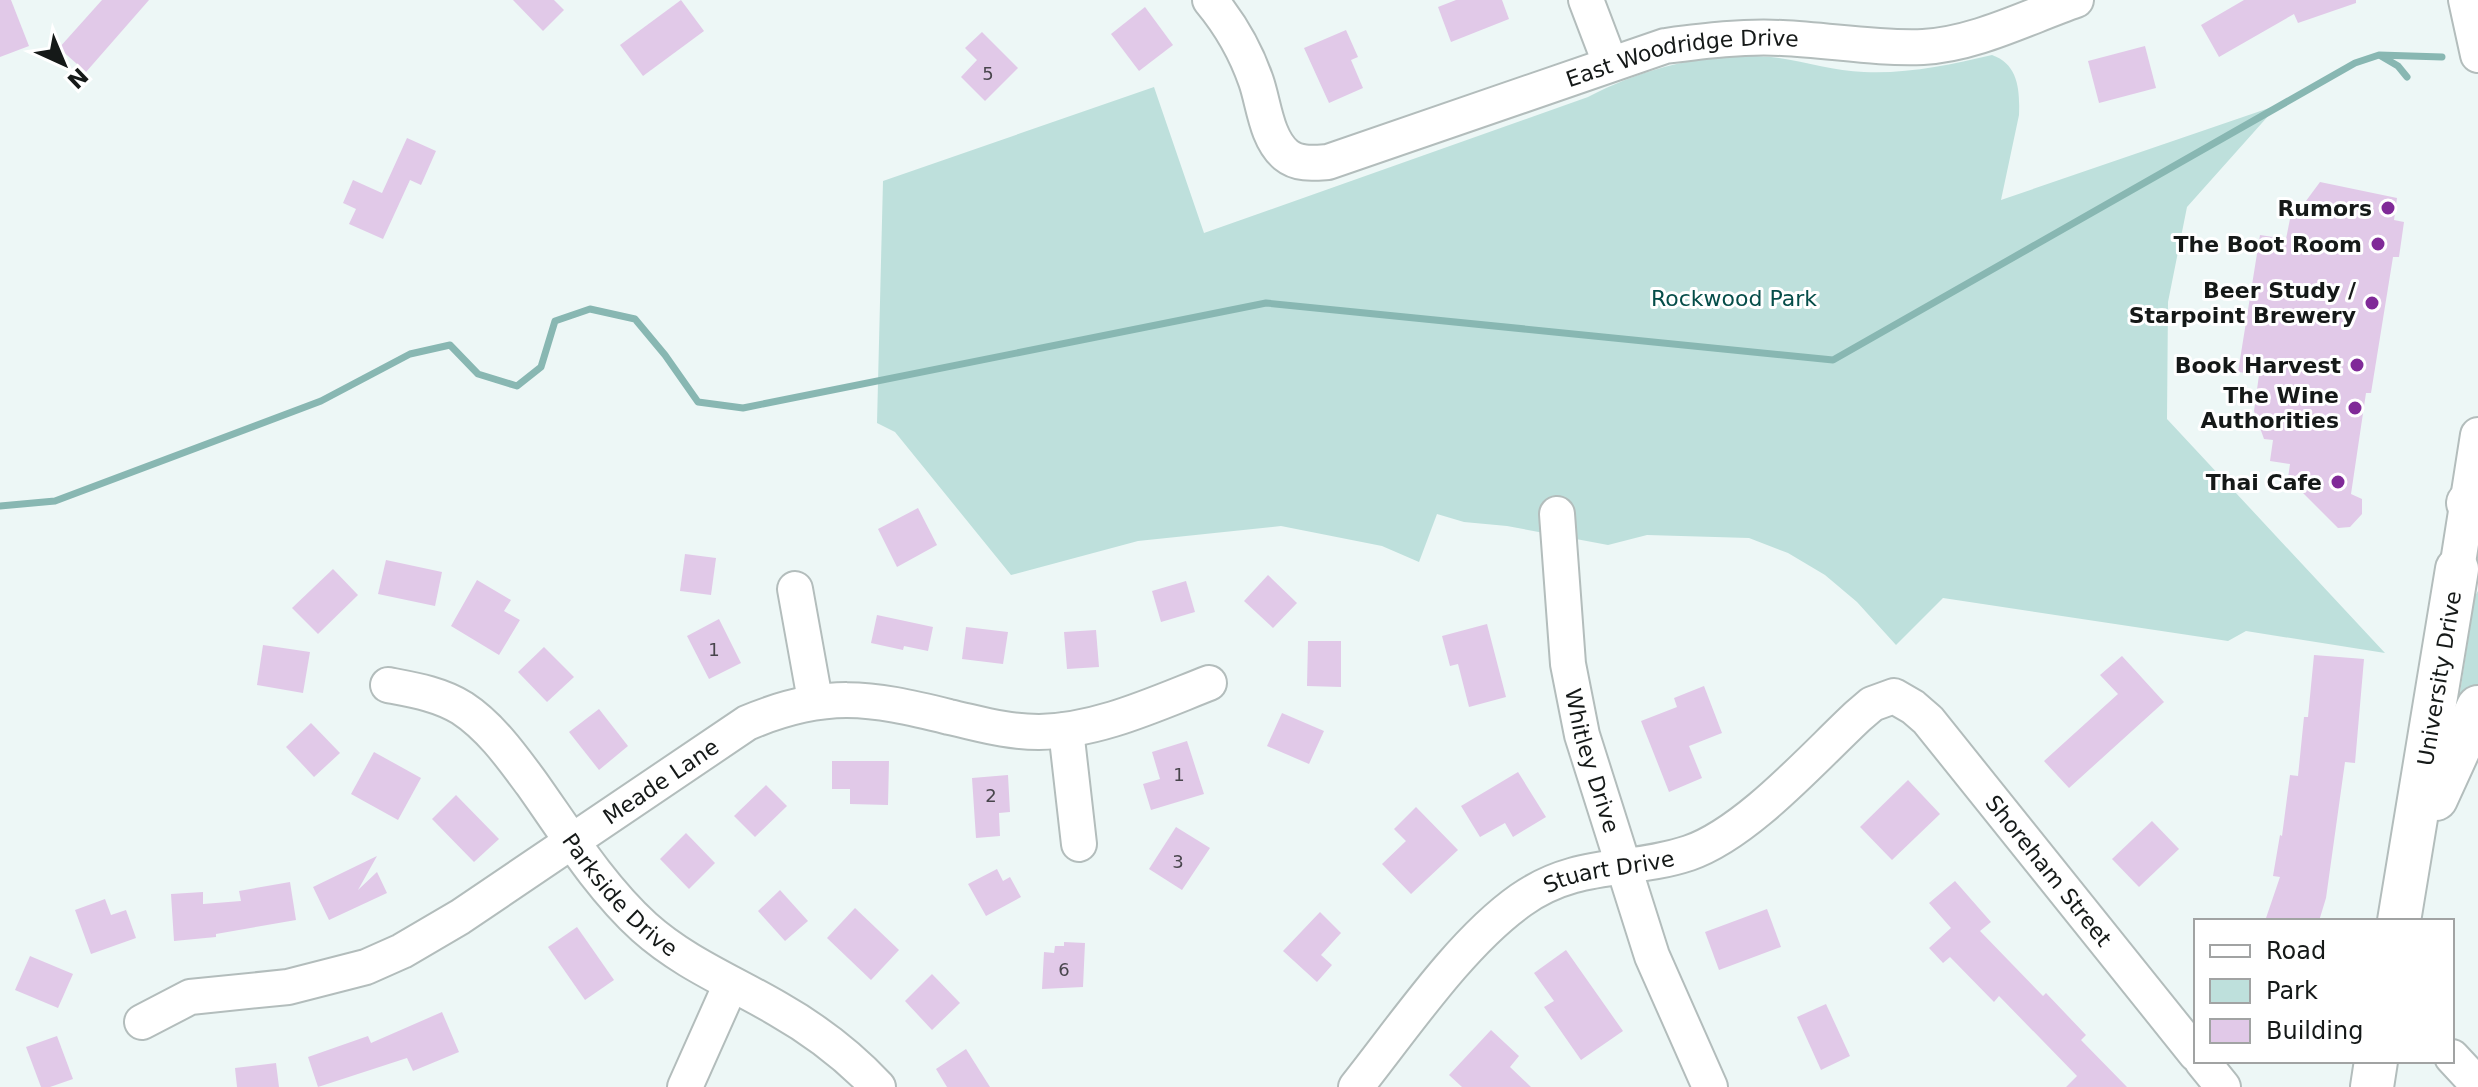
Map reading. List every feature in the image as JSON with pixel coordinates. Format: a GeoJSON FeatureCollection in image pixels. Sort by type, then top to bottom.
{"type":"FeatureCollection","features":[{"type":"Feature","properties":{"kind":"main road","name":"University Drive"},"geometry":{"type":"LineString","coordinates":[[2399,919],[2471,565]]}},
{"type":"Feature","properties":{"kind":"main road"},"geometry":{"type":"LineString","coordinates":[[2409,863],[2478,707]]}},
{"type":"Feature","properties":{"kind":"main road"},"geometry":{"type":"LineString","coordinates":[[2372,1087],[2376,1063]]}},
{"type":"Feature","properties":{"kind":"street","name":"East Woodridge Drive"},"geometry":{"type":"LineString","coordinates":[[1210,0],[1240,43],[1273,137],[1286,155],[1309,164],[1328,162],[1665,46],[1713,39],[1782,38],[1923,47],[1957,41],[2024,8],[2076,0]]}},
{"type":"Feature","properties":{"kind":"street"},"geometry":{"type":"LineString","coordinates":[[1586,0],[1610,63]]}},
{"type":"Feature","properties":{"kind":"street"},"geometry":{"type":"LineString","coordinates":[[2466,0],[2478,55]]}},
{"type":"Feature","properties":{"kind":"street","name":"University Drive"},"geometry":{"type":"LineString","coordinates":[[2471,565],[2478,435]]}},
{"type":"Feature","properties":{"kind":"street","name":"Whitley Drive"},"geometry":{"type":"LineString","coordinates":[[1557,514],[1568,664],[1582,735],[1652,956],[1710,1087]]}},
{"type":"Feature","properties":{"kind":"street"},"geometry":{"type":"LineString","coordinates":[[795,589],[815,700]]}},
{"type":"Feature","properties":{"kind":"street","name":"Meade Lane"},"geometry":{"type":"LineString","coordinates":[[142,1022],[190,997],[288,987],[378,962],[426,939],[747,723],[775,711],[815,700],[874,702],[917,709],[986,728],[1039,732],[1066,730],[1150,706],[1209,683]]}},
{"type":"Feature","properties":{"kind":"street","name":"Parkside Drive"},"geometry":{"type":"LineString","coordinates":[[388,685],[432,693],[462,708],[485,725],[512,756],[624,908],[646,929],[681,956],[816,1033],[853,1061],[878,1087]]}},
{"type":"Feature","properties":{"kind":"street","name":"Stuart Drive"},"geometry":{"type":"LineString","coordinates":[[1356,1087],[1454,964],[1484,931],[1519,901],[1560,879],[1598,868],[1664,860],[1691,852],[1722,837],[1767,801],[1872,704],[1894,696]]}},
{"type":"Feature","properties":{"kind":"street","name":"Shoreham Street"},"geometry":{"type":"LineString","coordinates":[[1894,696],[1928,720],[2194,1052]]}},
{"type":"Feature","properties":{"kind":"street"},"geometry":{"type":"LineString","coordinates":[[1066,730],[1079,844]]}},
{"type":"Feature","properties":{"kind":"street"},"geometry":{"type":"LineString","coordinates":[[685,1087],[731,984]]}},
{"type":"Feature","properties":{"kind":"street"},"geometry":{"type":"LineString","coordinates":[[2454,1059],[2478,1085]]}},
{"type":"Feature","properties":{"kind":"street"},"geometry":{"type":"LineString","coordinates":[[2204,1063],[2223,1087]]}},
{"type":"Feature","properties":{"kind":"green space","name":"Rockwood Park"},"geometry":{"type":"Polygon","coordinates":[[[1992,55],[2001,59],[2012,71],[2019,96],[2019,115],[2001,200],[2278,105],[2187,207],[2168,302],[2167,419],[2385,653],[2246,631],[2228,641],[1943,598],[1896,645],[1857,602],[1825,575],[1788,553],[1749,538],[1647,535],[1608,545],[1507,526],[1464,522],[1437,514],[1419,562],[1382,546],[1281,526],[1138,541],[1011,575],[895,432],[877,423],[883,181],[1154,87],[1204,233],[1588,97],[1633,77],[1680,63],[1754,56],[1842,70],[1896,72],[1992,55]]]}},
{"type":"Feature","properties":{"kind":"green space"},"geometry":{"type":"Polygon","coordinates":[[[2478,591],[2478,687],[2454,731],[2475,596],[2478,591]]]}},
{"type":"Feature","properties":{"kind":"building"},"geometry":{"type":"Polygon","coordinates":[[[0,0],[11,0],[29,46],[0,57],[0,0]]]}},
{"type":"Feature","properties":{"kind":"building"},"geometry":{"type":"Polygon","coordinates":[[[102,0],[149,0],[86,72],[59,48],[102,0]]]}},
{"type":"Feature","properties":{"kind":"building"},"geometry":{"type":"Polygon","coordinates":[[[513,0],[554,0],[564,10],[543,31],[513,0]]]}},
{"type":"Feature","properties":{"kind":"building"},"geometry":{"type":"Polygon","coordinates":[[[681,0],[704,31],[643,76],[620,45],[681,0]]]}},
{"type":"Feature","properties":{"kind":"building"},"geometry":{"type":"Polygon","coordinates":[[[1456,0],[1502,0],[1509,19],[1451,42],[1438,7],[1456,0]]]}},
{"type":"Feature","properties":{"kind":"building"},"geometry":{"type":"Polygon","coordinates":[[[2244,0],[2356,0],[2356,3],[2298,23],[2294,14],[2219,57],[2201,25],[2244,0]]]}},
{"type":"Feature","properties":{"kind":"building"},"geometry":{"type":"Polygon","coordinates":[[[1145,7],[1173,45],[1139,71],[1111,34],[1145,7]]]}},
{"type":"Feature","properties":{"kind":"building"},"geometry":{"type":"Polygon","coordinates":[[[1346,30],[1358,57],[1351,60],[1363,88],[1329,103],[1304,48],[1346,30]]]}},
{"type":"Feature","properties":{"kind":"building"},"geometry":{"type":"Polygon","coordinates":[[[982,32],[1018,68],[985,101],[961,77],[977,60],[965,48],[982,32]]]}},
{"type":"Feature","properties":{"kind":"building"},"geometry":{"type":"Polygon","coordinates":[[[2145,46],[2156,88],[2099,103],[2088,61],[2145,46]]]}},
{"type":"Feature","properties":{"kind":"building"},"geometry":{"type":"Polygon","coordinates":[[[407,138],[436,151],[421,185],[410,180],[383,239],[349,224],[356,209],[343,203],[353,180],[382,193],[407,138]]]}},
{"type":"Feature","properties":{"kind":"building"},"geometry":{"type":"Polygon","coordinates":[[[2320,182],[2397,198],[2394,220],[2404,222],[2399,257],[2393,257],[2371,393],[2366,393],[2351,494],[2362,499],[2362,514],[2350,527],[2338,528],[2288,478],[2290,464],[2270,461],[2273,440],[2264,439],[2254,411],[2259,375],[2238,372],[2260,235],[2286,239],[2293,204],[2303,205],[2320,182]]]}},
{"type":"Feature","properties":{"kind":"building"},"geometry":{"type":"Polygon","coordinates":[[[918,508],[937,545],[897,567],[878,529],[918,508]]]}},
{"type":"Feature","properties":{"kind":"building"},"geometry":{"type":"Polygon","coordinates":[[[685,554],[716,558],[711,595],[680,591],[685,554]]]}},
{"type":"Feature","properties":{"kind":"building"},"geometry":{"type":"Polygon","coordinates":[[[386,560],[442,572],[435,606],[378,594],[386,560]]]}},
{"type":"Feature","properties":{"kind":"building"},"geometry":{"type":"Polygon","coordinates":[[[333,569],[358,595],[318,634],[292,608],[333,569]]]}},
{"type":"Feature","properties":{"kind":"building"},"geometry":{"type":"Polygon","coordinates":[[[1268,575],[1297,603],[1273,628],[1244,601],[1268,575]]]}},
{"type":"Feature","properties":{"kind":"building"},"geometry":{"type":"Polygon","coordinates":[[[477,580],[511,600],[504,611],[520,620],[499,655],[451,626],[477,580]]]}},
{"type":"Feature","properties":{"kind":"building"},"geometry":{"type":"Polygon","coordinates":[[[1186,581],[1195,612],[1161,622],[1152,591],[1186,581]]]}},
{"type":"Feature","properties":{"kind":"building"},"geometry":{"type":"Polygon","coordinates":[[[877,615],[933,627],[928,651],[904,646],[903,650],[871,643],[877,615]]]}},
{"type":"Feature","properties":{"kind":"building"},"geometry":{"type":"Polygon","coordinates":[[[719,619],[741,663],[709,679],[687,636],[719,619]]]}},
{"type":"Feature","properties":{"kind":"building"},"geometry":{"type":"Polygon","coordinates":[[[1487,624],[1506,697],[1469,707],[1458,664],[1450,666],[1442,636],[1487,624]]]}},
{"type":"Feature","properties":{"kind":"building"},"geometry":{"type":"Polygon","coordinates":[[[966,627],[1008,632],[1003,664],[962,659],[966,627]]]}},
{"type":"Feature","properties":{"kind":"building"},"geometry":{"type":"Polygon","coordinates":[[[1096,630],[1099,667],[1067,669],[1064,632],[1096,630]]]}},
{"type":"Feature","properties":{"kind":"building"},"geometry":{"type":"Polygon","coordinates":[[[1308,641],[1341,641],[1341,687],[1307,686],[1308,641]]]}},
{"type":"Feature","properties":{"kind":"building"},"geometry":{"type":"Polygon","coordinates":[[[263,645],[310,652],[303,693],[257,685],[263,645]]]}},
{"type":"Feature","properties":{"kind":"building"},"geometry":{"type":"Polygon","coordinates":[[[544,647],[574,677],[547,702],[518,672],[544,647]]]}},
{"type":"Feature","properties":{"kind":"building"},"geometry":{"type":"Polygon","coordinates":[[[2314,655],[2364,659],[2355,763],[2345,762],[2326,898],[2320,919],[2266,919],[2280,877],[2273,876],[2290,775],[2298,776],[2304,717],[2308,717],[2314,655]]]}},
{"type":"Feature","properties":{"kind":"building"},"geometry":{"type":"Polygon","coordinates":[[[2122,656],[2164,702],[2069,788],[2044,761],[2118,694],[2100,675],[2122,656]]]}},
{"type":"Feature","properties":{"kind":"building"},"geometry":{"type":"Polygon","coordinates":[[[1704,686],[1722,733],[1689,746],[1702,778],[1669,792],[1641,721],[1677,707],[1674,698],[1704,686]]]}},
{"type":"Feature","properties":{"kind":"building"},"geometry":{"type":"Polygon","coordinates":[[[599,709],[628,746],[599,770],[569,732],[599,709]]]}},
{"type":"Feature","properties":{"kind":"building"},"geometry":{"type":"Polygon","coordinates":[[[1282,713],[1324,731],[1309,764],[1267,746],[1282,713]]]}},
{"type":"Feature","properties":{"kind":"building"},"geometry":{"type":"Polygon","coordinates":[[[311,723],[340,753],[314,777],[286,747],[311,723]]]}},
{"type":"Feature","properties":{"kind":"building"},"geometry":{"type":"Polygon","coordinates":[[[1187,741],[1204,794],[1151,810],[1143,784],[1160,779],[1152,752],[1187,741]]]}},
{"type":"Feature","properties":{"kind":"building"},"geometry":{"type":"Polygon","coordinates":[[[374,752],[421,778],[398,820],[351,794],[374,752]]]}},
{"type":"Feature","properties":{"kind":"building"},"geometry":{"type":"Polygon","coordinates":[[[832,761],[889,761],[888,805],[850,804],[850,789],[832,789],[832,761]]]}},
{"type":"Feature","properties":{"kind":"building"},"geometry":{"type":"Polygon","coordinates":[[[1518,772],[1546,817],[1513,837],[1505,823],[1480,837],[1461,806],[1518,772]]]}},
{"type":"Feature","properties":{"kind":"building"},"geometry":{"type":"Polygon","coordinates":[[[1008,775],[1010,812],[999,813],[1000,836],[976,838],[972,778],[1008,775]]]}},
{"type":"Feature","properties":{"kind":"building"},"geometry":{"type":"Polygon","coordinates":[[[1908,780],[1940,814],[1892,860],[1860,827],[1908,780]]]}},
{"type":"Feature","properties":{"kind":"building"},"geometry":{"type":"Polygon","coordinates":[[[766,785],[787,806],[755,837],[734,816],[766,785]]]}},
{"type":"Feature","properties":{"kind":"building"},"geometry":{"type":"Polygon","coordinates":[[[456,795],[499,839],[474,862],[432,819],[456,795]]]}},
{"type":"Feature","properties":{"kind":"building"},"geometry":{"type":"Polygon","coordinates":[[[1416,807],[1458,850],[1411,894],[1382,864],[1406,841],[1394,829],[1416,807]]]}},
{"type":"Feature","properties":{"kind":"building"},"geometry":{"type":"Polygon","coordinates":[[[2152,821],[2179,849],[2139,887],[2112,859],[2152,821]]]}},
{"type":"Feature","properties":{"kind":"building"},"geometry":{"type":"Polygon","coordinates":[[[1176,827],[1210,848],[1182,890],[1149,869],[1176,827]]]}},
{"type":"Feature","properties":{"kind":"building"},"geometry":{"type":"Polygon","coordinates":[[[686,833],[715,863],[689,889],[660,859],[686,833]]]}},
{"type":"Feature","properties":{"kind":"building"},"geometry":{"type":"Polygon","coordinates":[[[377,856],[358,890],[377,872],[387,893],[329,920],[313,887],[377,856]]]}},
{"type":"Feature","properties":{"kind":"building"},"geometry":{"type":"Polygon","coordinates":[[[997,869],[1003,881],[1010,877],[1021,897],[986,916],[968,884],[997,869]]]}},
{"type":"Feature","properties":{"kind":"building"},"geometry":{"type":"Polygon","coordinates":[[[1955,881],[1991,922],[1980,931],[2086,1035],[2081,1040],[2127,1087],[2066,1087],[2077,1076],[1999,996],[1994,1002],[1950,957],[1943,963],[1929,948],[1951,928],[1929,903],[1955,881]]]}},
{"type":"Feature","properties":{"kind":"building"},"geometry":{"type":"Polygon","coordinates":[[[290,882],[296,920],[216,934],[216,937],[174,941],[171,894],[203,892],[203,904],[241,901],[239,891],[290,882]]]}},
{"type":"Feature","properties":{"kind":"building"},"geometry":{"type":"Polygon","coordinates":[[[780,890],[808,921],[785,941],[758,911],[780,890]]]}},
{"type":"Feature","properties":{"kind":"building"},"geometry":{"type":"Polygon","coordinates":[[[105,899],[111,915],[126,910],[136,938],[91,954],[75,910],[105,899]]]}},
{"type":"Feature","properties":{"kind":"building"},"geometry":{"type":"Polygon","coordinates":[[[855,908],[899,950],[871,980],[827,938],[855,908]]]}},
{"type":"Feature","properties":{"kind":"building"},"geometry":{"type":"Polygon","coordinates":[[[1767,909],[1781,947],[1719,970],[1705,932],[1767,909]]]}},
{"type":"Feature","properties":{"kind":"building"},"geometry":{"type":"Polygon","coordinates":[[[1320,912],[1341,933],[1321,955],[1332,965],[1317,982],[1283,951],[1320,912]]]}},
{"type":"Feature","properties":{"kind":"building"},"geometry":{"type":"Polygon","coordinates":[[[577,927],[614,980],[585,1000],[548,947],[577,927]]]}},
{"type":"Feature","properties":{"kind":"building"},"geometry":{"type":"Polygon","coordinates":[[[1064,942],[1085,943],[1083,987],[1042,989],[1044,952],[1054,953],[1055,946],[1064,946],[1064,942]]]}},
{"type":"Feature","properties":{"kind":"building"},"geometry":{"type":"Polygon","coordinates":[[[1566,950],[1623,1031],[1581,1060],[1544,1007],[1554,1001],[1534,973],[1566,950]]]}},
{"type":"Feature","properties":{"kind":"building"},"geometry":{"type":"Polygon","coordinates":[[[30,956],[73,974],[58,1008],[15,990],[30,956]]]}},
{"type":"Feature","properties":{"kind":"building"},"geometry":{"type":"Polygon","coordinates":[[[932,974],[960,1003],[932,1030],[905,1001],[932,974]]]}},
{"type":"Feature","properties":{"kind":"building"},"geometry":{"type":"Polygon","coordinates":[[[1826,1004],[1850,1056],[1821,1070],[1797,1017],[1826,1004]]]}},
{"type":"Feature","properties":{"kind":"building"},"geometry":{"type":"Polygon","coordinates":[[[442,1012],[459,1052],[413,1071],[407,1058],[318,1087],[308,1057],[368,1036],[371,1043],[442,1012]]]}},
{"type":"Feature","properties":{"kind":"building"},"geometry":{"type":"Polygon","coordinates":[[[1491,1030],[1519,1056],[1510,1067],[1531,1087],[1462,1087],[1449,1075],[1491,1030]]]}},
{"type":"Feature","properties":{"kind":"building"},"geometry":{"type":"Polygon","coordinates":[[[57,1036],[73,1079],[41,1087],[26,1047],[57,1036]]]}},
{"type":"Feature","properties":{"kind":"building"},"geometry":{"type":"Polygon","coordinates":[[[966,1049],[990,1087],[947,1087],[936,1069],[966,1049]]]}},
{"type":"Feature","properties":{"kind":"building"},"geometry":{"type":"Polygon","coordinates":[[[276,1063],[279,1087],[237,1087],[235,1068],[276,1063]]]}},
{"type":"Feature","properties":{"kind":"waterway"},"geometry":{"type":"LineString","coordinates":[[0,506],[55,501],[321,401],[410,354],[450,345],[478,374],[517,386],[541,367],[555,321],[590,309],[635,319],[698,402],[743,408],[1266,303],[1833,360],[2355,63],[2379,55],[2442,57]]}},
{"type":"Feature","properties":{"kind":"waterway"},"geometry":{"type":"LineString","coordinates":[[2381,56],[2398,66],[2407,77]]}},
{"type":"Feature","properties":{"kind":"place","name":"Rumors"},"geometry":{"type":"Point","coordinates":[2388,208]}},
{"type":"Feature","properties":{"kind":"place","name":"The Boot Room"},"geometry":{"type":"Point","coordinates":[2378,244]}},
{"type":"Feature","properties":{"kind":"place","name":"Beer Study / Starpoint Brewery"},"geometry":{"type":"Point","coordinates":[2372,303]}},
{"type":"Feature","properties":{"kind":"place","name":"Book Harvest"},"geometry":{"type":"Point","coordinates":[2357,365]}},
{"type":"Feature","properties":{"kind":"place","name":"The Wine Authorities"},"geometry":{"type":"Point","coordinates":[2355,408]}},
{"type":"Feature","properties":{"kind":"place","name":"Thai Cafe"},"geometry":{"type":"Point","coordinates":[2338,482]}}]}
